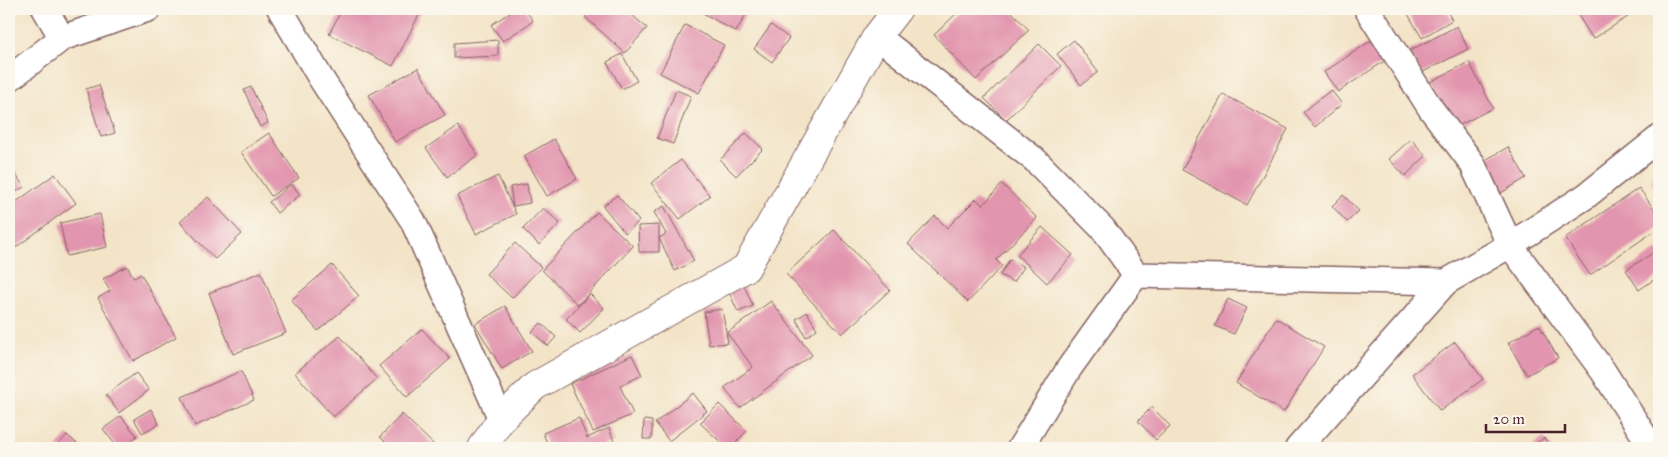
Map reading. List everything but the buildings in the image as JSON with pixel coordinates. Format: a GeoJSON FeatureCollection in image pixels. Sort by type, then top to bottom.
{"type":"FeatureCollection","features":[{"type":"Feature","properties":{"kind":"main road"},"geometry":{"type":"LineString","coordinates":[[482,448],[501,419],[535,386],[746,268],[877,36],[898,9]]}},
{"type":"Feature","properties":{"kind":"street"},"geometry":{"type":"LineString","coordinates":[[45,9],[62,38]]}},
{"type":"Feature","properties":{"kind":"street"},"geometry":{"type":"LineString","coordinates":[[9,79],[62,38],[148,9]]}},
{"type":"Feature","properties":{"kind":"street"},"geometry":{"type":"LineString","coordinates":[[280,9],[320,77],[413,221],[501,419]]}},
{"type":"Feature","properties":{"kind":"street"},"geometry":{"type":"LineString","coordinates":[[1367,9],[1431,109],[1472,164],[1510,245],[1603,371],[1652,448]]}},
{"type":"Feature","properties":{"kind":"street"},"geometry":{"type":"LineString","coordinates":[[877,36],[1035,160],[1103,229],[1136,275]]}},
{"type":"Feature","properties":{"kind":"street"},"geometry":{"type":"LineString","coordinates":[[1298,448],[1446,282],[1510,245],[1586,196],[1659,138]]}},
{"type":"Feature","properties":{"kind":"street"},"geometry":{"type":"LineString","coordinates":[[1136,275],[1446,282]]}},
{"type":"Feature","properties":{"kind":"street"},"geometry":{"type":"LineString","coordinates":[[1020,448],[1070,367],[1136,275]]}}]}
